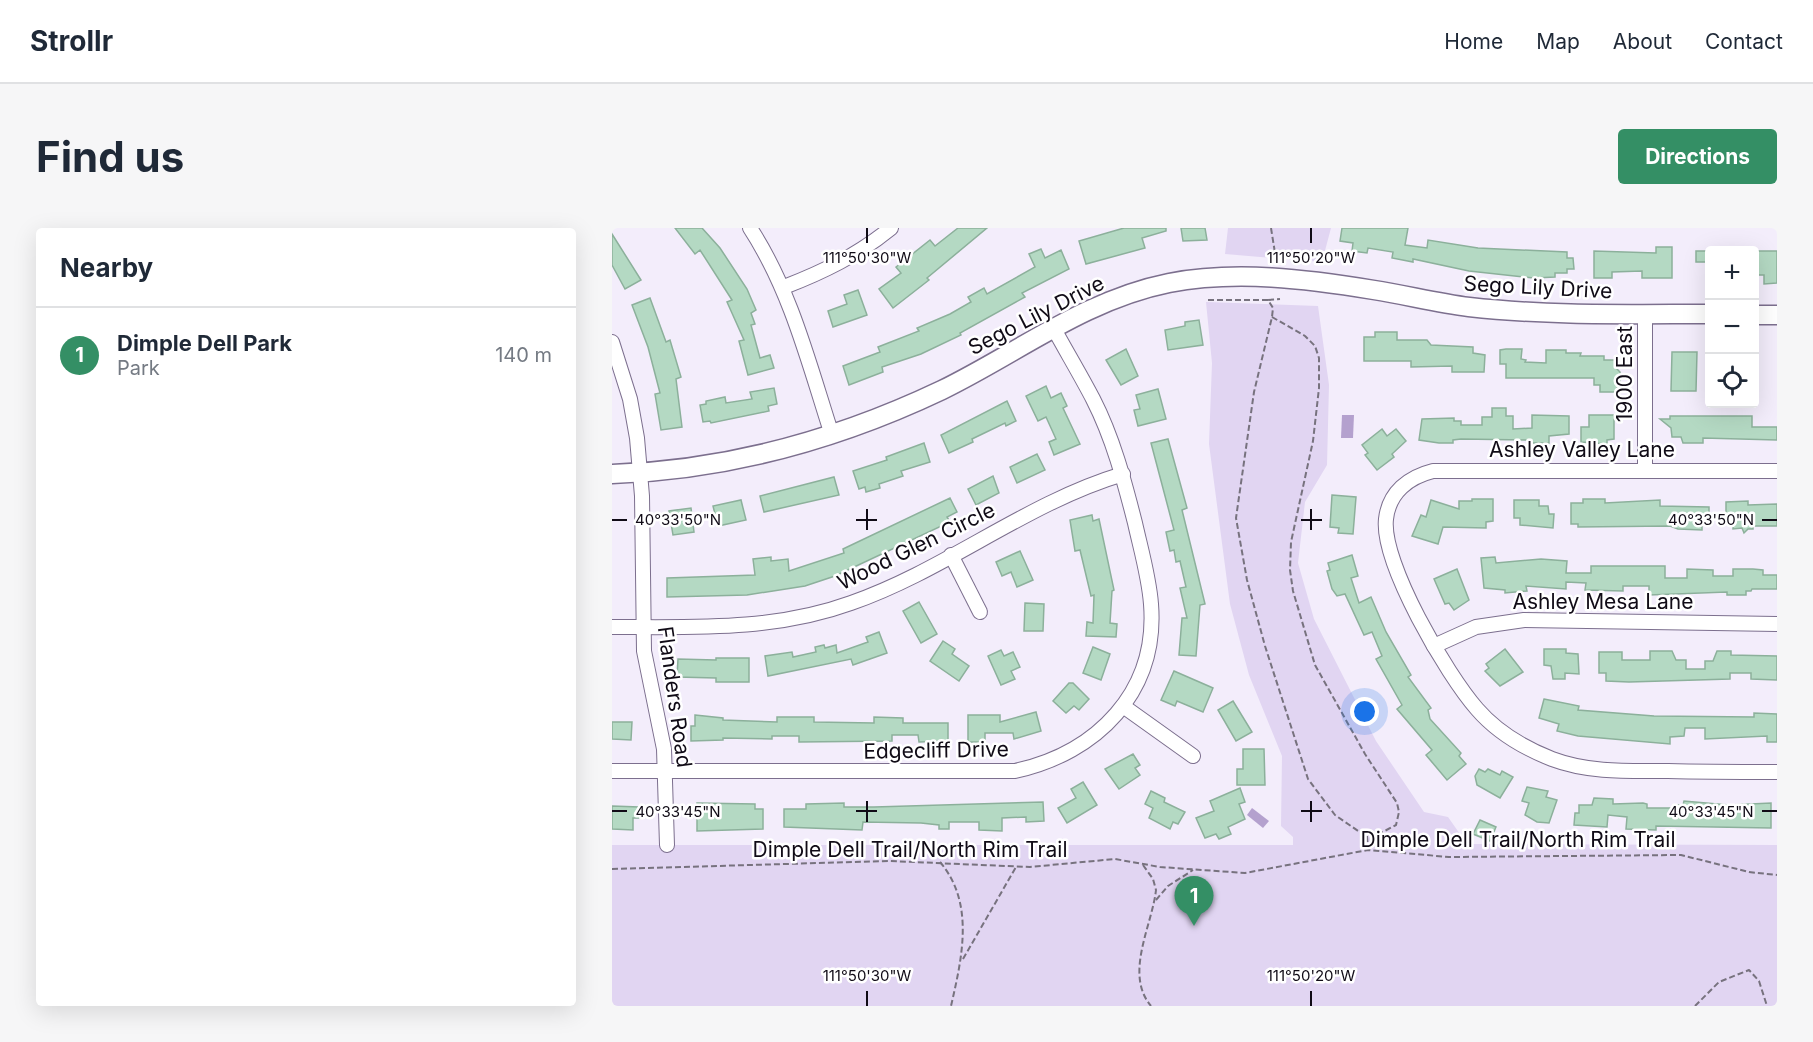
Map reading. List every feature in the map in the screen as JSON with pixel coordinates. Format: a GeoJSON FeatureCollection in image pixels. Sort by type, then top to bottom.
{"type":"FeatureCollection","features":[{"type":"Feature","properties":{"kind":"street"},"geometry":{"type":"LineString","coordinates":[[750,228],[784,287],[832,435]]}},
{"type":"Feature","properties":{"kind":"street"},"geometry":{"type":"LineString","coordinates":[[784,287],[838,264],[870,245],[891,228]]}},
{"type":"Feature","properties":{"kind":"street","name":"Sego Lily Drive"},"geometry":{"type":"LineString","coordinates":[[612,474],[640,473],[737,460],[832,435],[943,389],[1090,308],[1129,293],[1169,283],[1243,277],[1328,283],[1465,307],[1510,312],[1705,314]]}},
{"type":"Feature","properties":{"kind":"street","name":"1900 East"},"geometry":{"type":"LineString","coordinates":[[1645,314],[1645,471]]}},
{"type":"Feature","properties":{"kind":"street"},"geometry":{"type":"LineString","coordinates":[[1759,315],[1777,315]]}},
{"type":"Feature","properties":{"kind":"street","name":"Edgecliff Drive"},"geometry":{"type":"LineString","coordinates":[[612,771],[1015,771],[1041,765],[1087,742],[1107,726],[1123,706],[1137,681],[1151,629],[1148,580],[1123,474],[1093,399],[1053,327]]}},
{"type":"Feature","properties":{"kind":"street","name":"Flanders Road"},"geometry":{"type":"LineString","coordinates":[[612,342],[630,399],[638,438],[644,651],[660,723],[666,771],[667,845]]}},
{"type":"Feature","properties":{"kind":"street","name":"Ashley Valley Lane"},"geometry":{"type":"LineString","coordinates":[[1434,646],[1400,576],[1388,543],[1386,518],[1395,494],[1419,475],[1433,471],[1777,471]]}},
{"type":"Feature","properties":{"kind":"street","name":"Wood Glen Circle"},"geometry":{"type":"LineString","coordinates":[[612,627],[751,626],[801,617],[852,603],[951,555],[1068,493],[1123,474]]}},
{"type":"Feature","properties":{"kind":"street"},"geometry":{"type":"LineString","coordinates":[[951,555],[980,612]]}},
{"type":"Feature","properties":{"kind":"street","name":"Ashley Mesa Lane"},"geometry":{"type":"LineString","coordinates":[[1434,646],[1476,627],[1524,620],[1777,624]]}},
{"type":"Feature","properties":{"kind":"street"},"geometry":{"type":"LineString","coordinates":[[1434,646],[1460,688],[1478,710],[1499,729],[1523,745],[1552,759],[1584,768],[1617,771],[1777,772]]}},
{"type":"Feature","properties":{"kind":"street"},"geometry":{"type":"LineString","coordinates":[[1123,706],[1193,756]]}},
{"type":"Feature","properties":{"kind":"path"},"geometry":{"type":"LineString","coordinates":[[1270,228],[1275,253],[1282,259]]}},
{"type":"Feature","properties":{"kind":"path"},"geometry":{"type":"LineString","coordinates":[[1208,300],[1280,299]]}},
{"type":"Feature","properties":{"kind":"path"},"geometry":{"type":"LineString","coordinates":[[1268,300],[1272,308],[1272,317],[1254,392],[1236,518],[1247,580],[1265,645],[1308,779],[1335,815],[1367,836],[1389,831],[1396,825],[1399,812],[1397,803],[1365,754],[1315,665],[1293,591],[1290,570],[1298,505],[1313,441],[1319,388],[1319,358],[1315,346],[1305,336],[1272,317]]}},
{"type":"Feature","properties":{"kind":"path"},"geometry":{"type":"LineString","coordinates":[[1367,836],[1368,850]]}},
{"type":"Feature","properties":{"kind":"path","name":"Dimple Dell Trail/North Rim Trail"},"geometry":{"type":"LineString","coordinates":[[612,869],[940,862],[1016,867],[1115,859],[1143,865],[1193,870],[1255,873],[1368,850],[1449,857],[1680,855],[1749,872],[1777,875]]}},
{"type":"Feature","properties":{"kind":"path"},"geometry":{"type":"LineString","coordinates":[[940,862],[949,872],[959,894],[962,960],[951,1006]]}},
{"type":"Feature","properties":{"kind":"path"},"geometry":{"type":"LineString","coordinates":[[1143,865],[1153,879],[1155,902],[1139,975],[1143,994],[1151,1006]]}},
{"type":"Feature","properties":{"kind":"path"},"geometry":{"type":"LineString","coordinates":[[962,960],[1016,867]]}},
{"type":"Feature","properties":{"kind":"path"},"geometry":{"type":"LineString","coordinates":[[1155,902],[1168,886],[1193,870]]}},
{"type":"Feature","properties":{"kind":"path"},"geometry":{"type":"LineString","coordinates":[[1695,1006],[1719,982],[1749,970],[1759,981],[1767,1006]]}},
{"type":"Feature","properties":{"kind":"shaded area"},"geometry":{"type":"Polygon","coordinates":[[[1228,228],[1331,228],[1322,262],[1225,254],[1228,228]]]}},
{"type":"Feature","properties":{"kind":"shaded area"},"geometry":{"type":"Polygon","coordinates":[[[1206,302],[1318,306],[1329,385],[1327,465],[1305,502],[1298,563],[1314,619],[1376,741],[1424,812],[1448,817],[1467,844],[1777,845],[1777,1006],[612,1006],[612,845],[1293,845],[1293,837],[1281,826],[1282,756],[1249,675],[1230,604],[1209,444],[1212,363],[1206,302]]]}},
{"type":"Feature","properties":{"kind":"shaded area"},"geometry":{"type":"Polygon","coordinates":[[[1342,415],[1354,415],[1353,438],[1341,438],[1342,415]]]}},
{"type":"Feature","properties":{"kind":"shaded area"},"geometry":{"type":"Polygon","coordinates":[[[1252,808],[1269,821],[1263,828],[1247,815],[1252,808]]]}},
{"type":"Feature","properties":{"kind":"building"},"geometry":{"type":"Polygon","coordinates":[[[675,228],[702,228],[720,248],[747,289],[756,310],[751,313],[755,324],[751,325],[760,358],[770,355],[774,368],[748,375],[739,341],[744,340],[727,302],[732,300],[700,250],[695,254],[675,228]]]}},
{"type":"Feature","properties":{"kind":"building"},"geometry":{"type":"Polygon","coordinates":[[[958,228],[987,228],[927,278],[929,280],[893,308],[879,289],[901,273],[896,267],[930,240],[935,246],[958,228]]]}},
{"type":"Feature","properties":{"kind":"building"},"geometry":{"type":"Polygon","coordinates":[[[1124,228],[1166,228],[1166,231],[1142,238],[1145,248],[1086,264],[1079,241],[1124,228]]]}},
{"type":"Feature","properties":{"kind":"building"},"geometry":{"type":"Polygon","coordinates":[[[1181,228],[1205,228],[1207,240],[1183,241],[1181,228]]]}},
{"type":"Feature","properties":{"kind":"building"},"geometry":{"type":"Polygon","coordinates":[[[1342,228],[1408,228],[1405,245],[1427,248],[1428,240],[1478,248],[1567,252],[1567,258],[1573,258],[1574,269],[1567,269],[1567,273],[1555,273],[1555,277],[1534,278],[1469,271],[1413,259],[1413,262],[1392,258],[1393,252],[1368,248],[1367,253],[1352,251],[1353,243],[1340,241],[1342,228]]]}},
{"type":"Feature","properties":{"kind":"building"},"geometry":{"type":"Polygon","coordinates":[[[612,234],[641,280],[625,289],[612,265],[612,234]]]}},
{"type":"Feature","properties":{"kind":"building"},"geometry":{"type":"Polygon","coordinates":[[[1656,247],[1672,247],[1672,278],[1642,278],[1642,271],[1612,272],[1612,278],[1594,278],[1594,251],[1656,253],[1656,247]]]}},
{"type":"Feature","properties":{"kind":"building"},"geometry":{"type":"Polygon","coordinates":[[[1041,249],[1045,258],[1061,250],[1069,269],[1022,293],[1025,297],[960,333],[961,335],[921,354],[882,367],[883,372],[849,385],[843,366],[880,352],[878,347],[919,331],[917,328],[950,314],[971,302],[968,297],[984,288],[987,294],[1035,267],[1029,254],[1041,249]]]}},
{"type":"Feature","properties":{"kind":"building"},"geometry":{"type":"Polygon","coordinates":[[[1696,251],[1705,251],[1705,262],[1696,262],[1696,251]]]}},
{"type":"Feature","properties":{"kind":"building"},"geometry":{"type":"Polygon","coordinates":[[[1759,251],[1777,251],[1777,283],[1764,284],[1764,275],[1759,275],[1759,251]]]}},
{"type":"Feature","properties":{"kind":"building"},"geometry":{"type":"Polygon","coordinates":[[[858,290],[867,315],[833,327],[828,311],[847,304],[844,295],[858,290]]]}},
{"type":"Feature","properties":{"kind":"building"},"geometry":{"type":"Polygon","coordinates":[[[650,298],[666,342],[670,340],[681,377],[676,379],[682,427],[661,430],[655,394],[660,393],[648,347],[632,305],[650,298]]]}},
{"type":"Feature","properties":{"kind":"building"},"geometry":{"type":"Polygon","coordinates":[[[1199,320],[1203,345],[1168,350],[1165,330],[1185,326],[1185,322],[1199,320]]]}},
{"type":"Feature","properties":{"kind":"building"},"geometry":{"type":"Polygon","coordinates":[[[1375,332],[1397,332],[1397,340],[1427,340],[1431,345],[1473,347],[1473,353],[1485,355],[1484,372],[1452,372],[1452,366],[1411,367],[1411,361],[1364,361],[1364,337],[1375,337],[1375,332]]]}},
{"type":"Feature","properties":{"kind":"building"},"geometry":{"type":"Polygon","coordinates":[[[1126,349],[1138,376],[1121,385],[1106,360],[1126,349]]]}},
{"type":"Feature","properties":{"kind":"building"},"geometry":{"type":"Polygon","coordinates":[[[1522,349],[1521,359],[1526,360],[1525,362],[1546,363],[1546,350],[1566,350],[1566,353],[1581,353],[1580,356],[1604,356],[1604,360],[1616,360],[1616,368],[1620,372],[1620,385],[1617,385],[1617,392],[1600,392],[1600,385],[1594,385],[1594,378],[1506,378],[1506,364],[1500,364],[1500,350],[1522,349]]]}},
{"type":"Feature","properties":{"kind":"building"},"geometry":{"type":"Polygon","coordinates":[[[1672,352],[1697,352],[1696,391],[1671,391],[1672,352]]]}},
{"type":"Feature","properties":{"kind":"building"},"geometry":{"type":"Polygon","coordinates":[[[1046,386],[1051,398],[1061,393],[1067,406],[1063,408],[1080,444],[1054,455],[1049,442],[1056,439],[1046,417],[1038,421],[1026,396],[1046,386]]]}},
{"type":"Feature","properties":{"kind":"building"},"geometry":{"type":"Polygon","coordinates":[[[774,388],[777,404],[768,406],[769,411],[711,423],[710,421],[703,422],[700,405],[706,404],[706,401],[725,397],[726,403],[752,399],[750,392],[774,388]]]}},
{"type":"Feature","properties":{"kind":"building"},"geometry":{"type":"Polygon","coordinates":[[[1158,389],[1166,419],[1138,426],[1134,410],[1140,409],[1136,395],[1158,389]]]}},
{"type":"Feature","properties":{"kind":"building"},"geometry":{"type":"Polygon","coordinates":[[[1007,401],[1016,421],[1006,426],[1005,423],[949,453],[941,435],[1007,401]]]}},
{"type":"Feature","properties":{"kind":"building"},"geometry":{"type":"Polygon","coordinates":[[[1492,408],[1506,408],[1506,416],[1513,416],[1513,429],[1532,428],[1532,415],[1569,416],[1569,434],[1549,436],[1549,443],[1528,443],[1528,440],[1461,439],[1453,440],[1453,443],[1439,443],[1419,440],[1422,419],[1454,418],[1454,421],[1461,421],[1461,425],[1482,425],[1482,417],[1492,417],[1492,408]]]}},
{"type":"Feature","properties":{"kind":"building"},"geometry":{"type":"Polygon","coordinates":[[[1589,415],[1614,415],[1614,439],[1607,440],[1607,444],[1581,442],[1581,427],[1589,427],[1589,415]]]}},
{"type":"Feature","properties":{"kind":"building"},"geometry":{"type":"Polygon","coordinates":[[[1670,416],[1752,416],[1752,427],[1777,427],[1777,440],[1703,438],[1703,443],[1683,443],[1681,437],[1672,437],[1671,428],[1660,419],[1670,419],[1670,416]]]}},
{"type":"Feature","properties":{"kind":"building"},"geometry":{"type":"Polygon","coordinates":[[[1382,429],[1387,436],[1396,429],[1406,441],[1392,454],[1394,457],[1377,470],[1365,455],[1368,453],[1362,445],[1382,429]]]}},
{"type":"Feature","properties":{"kind":"building"},"geometry":{"type":"Polygon","coordinates":[[[1168,439],[1187,508],[1182,510],[1205,604],[1200,605],[1196,656],[1179,655],[1182,618],[1187,618],[1180,588],[1186,587],[1180,561],[1176,562],[1174,550],[1170,551],[1166,532],[1174,530],[1151,443],[1168,439]]]}},
{"type":"Feature","properties":{"kind":"building"},"geometry":{"type":"Polygon","coordinates":[[[924,443],[930,462],[901,471],[903,476],[879,484],[880,488],[866,492],[865,487],[859,489],[853,471],[887,460],[886,457],[924,443]]]}},
{"type":"Feature","properties":{"kind":"building"},"geometry":{"type":"Polygon","coordinates":[[[1037,454],[1045,470],[1017,483],[1010,467],[1037,454]]]}},
{"type":"Feature","properties":{"kind":"building"},"geometry":{"type":"Polygon","coordinates":[[[993,476],[999,493],[976,505],[968,489],[993,476]]]}},
{"type":"Feature","properties":{"kind":"building"},"geometry":{"type":"Polygon","coordinates":[[[834,477],[839,495],[764,512],[760,496],[834,477]]]}},
{"type":"Feature","properties":{"kind":"building"},"geometry":{"type":"Polygon","coordinates":[[[1332,495],[1356,497],[1353,534],[1338,533],[1339,528],[1330,527],[1332,495]]]}},
{"type":"Feature","properties":{"kind":"building"},"geometry":{"type":"Polygon","coordinates":[[[950,498],[957,512],[947,517],[950,522],[835,576],[805,586],[747,595],[667,597],[667,578],[755,575],[753,559],[771,557],[771,561],[788,559],[789,571],[844,553],[843,549],[950,498]]]}},
{"type":"Feature","properties":{"kind":"building"},"geometry":{"type":"Polygon","coordinates":[[[1472,499],[1493,499],[1493,521],[1486,522],[1486,528],[1443,527],[1438,544],[1412,536],[1421,515],[1426,517],[1431,500],[1459,509],[1459,501],[1472,501],[1472,499]]]}},
{"type":"Feature","properties":{"kind":"building"},"geometry":{"type":"Polygon","coordinates":[[[1583,499],[1605,499],[1605,503],[1660,500],[1660,506],[1709,507],[1709,522],[1702,522],[1702,530],[1678,529],[1670,526],[1578,527],[1578,524],[1571,524],[1571,503],[1583,503],[1583,499]]]}},
{"type":"Feature","properties":{"kind":"building"},"geometry":{"type":"Polygon","coordinates":[[[741,500],[746,520],[718,526],[713,506],[741,500]]]}},
{"type":"Feature","properties":{"kind":"building"},"geometry":{"type":"Polygon","coordinates":[[[1514,500],[1539,500],[1539,506],[1548,506],[1549,514],[1554,514],[1553,528],[1520,525],[1520,518],[1514,518],[1514,500]]]}},
{"type":"Feature","properties":{"kind":"building"},"geometry":{"type":"Polygon","coordinates":[[[1748,501],[1748,505],[1777,504],[1777,526],[1753,526],[1753,529],[1748,529],[1744,533],[1742,528],[1733,529],[1733,515],[1726,515],[1726,502],[1748,501]]]}},
{"type":"Feature","properties":{"kind":"building"},"geometry":{"type":"Polygon","coordinates":[[[691,508],[694,532],[673,535],[669,511],[691,508]]]}},
{"type":"Feature","properties":{"kind":"building"},"geometry":{"type":"Polygon","coordinates":[[[1092,515],[1093,521],[1099,519],[1114,590],[1112,591],[1110,623],[1117,624],[1116,637],[1086,636],[1087,622],[1093,623],[1094,595],[1091,596],[1080,550],[1075,551],[1070,520],[1092,515]]]}},
{"type":"Feature","properties":{"kind":"building"},"geometry":{"type":"Polygon","coordinates":[[[1020,551],[1033,580],[1017,587],[1011,572],[1002,576],[996,562],[1020,551]]]}},
{"type":"Feature","properties":{"kind":"building"},"geometry":{"type":"Polygon","coordinates":[[[1352,555],[1358,576],[1351,578],[1359,603],[1371,597],[1386,632],[1411,675],[1408,677],[1431,708],[1428,710],[1430,719],[1461,753],[1459,756],[1466,764],[1447,780],[1426,755],[1432,750],[1397,709],[1402,705],[1376,659],[1382,656],[1372,632],[1364,635],[1345,594],[1337,596],[1332,589],[1327,571],[1330,570],[1328,563],[1352,555]]]}},
{"type":"Feature","properties":{"kind":"building"},"geometry":{"type":"Polygon","coordinates":[[[1495,557],[1496,563],[1541,559],[1567,561],[1566,573],[1591,573],[1591,566],[1665,566],[1665,578],[1687,578],[1687,569],[1713,570],[1713,576],[1733,576],[1733,569],[1763,570],[1763,575],[1777,575],[1777,589],[1752,589],[1746,591],[1746,595],[1727,595],[1727,592],[1649,595],[1649,586],[1623,586],[1623,591],[1585,590],[1586,583],[1566,582],[1566,589],[1526,586],[1527,591],[1505,593],[1505,590],[1484,588],[1481,558],[1495,557]]]}},
{"type":"Feature","properties":{"kind":"building"},"geometry":{"type":"Polygon","coordinates":[[[1457,569],[1469,600],[1454,610],[1449,603],[1445,604],[1434,579],[1457,569]]]}},
{"type":"Feature","properties":{"kind":"building"},"geometry":{"type":"Polygon","coordinates":[[[919,602],[937,634],[921,643],[903,611],[919,602]]]}},
{"type":"Feature","properties":{"kind":"building"},"geometry":{"type":"Polygon","coordinates":[[[1025,603],[1044,604],[1043,631],[1024,631],[1025,603]]]}},
{"type":"Feature","properties":{"kind":"building"},"geometry":{"type":"Polygon","coordinates":[[[879,632],[887,653],[853,665],[851,659],[768,676],[765,656],[792,652],[793,657],[816,652],[815,647],[824,645],[825,648],[836,645],[837,653],[868,642],[866,637],[879,632]]]}},
{"type":"Feature","properties":{"kind":"building"},"geometry":{"type":"Polygon","coordinates":[[[943,641],[955,649],[952,654],[969,666],[959,681],[930,661],[943,641]]]}},
{"type":"Feature","properties":{"kind":"building"},"geometry":{"type":"Polygon","coordinates":[[[1093,647],[1110,654],[1101,680],[1083,673],[1093,647]]]}},
{"type":"Feature","properties":{"kind":"building"},"geometry":{"type":"Polygon","coordinates":[[[1505,649],[1523,672],[1500,686],[1485,671],[1489,668],[1486,664],[1505,649]]]}},
{"type":"Feature","properties":{"kind":"building"},"geometry":{"type":"Polygon","coordinates":[[[1544,649],[1566,649],[1566,653],[1578,654],[1579,674],[1565,673],[1565,679],[1553,679],[1551,666],[1544,665],[1544,649]]]}},
{"type":"Feature","properties":{"kind":"building"},"geometry":{"type":"Polygon","coordinates":[[[1001,650],[1004,656],[1013,652],[1020,667],[1011,671],[1015,679],[1001,685],[988,656],[1001,650]]]}},
{"type":"Feature","properties":{"kind":"building"},"geometry":{"type":"Polygon","coordinates":[[[1650,651],[1672,651],[1676,660],[1686,660],[1686,669],[1705,669],[1705,661],[1713,661],[1717,651],[1731,651],[1731,655],[1777,656],[1777,680],[1751,679],[1751,673],[1730,673],[1730,679],[1629,682],[1606,681],[1606,673],[1599,673],[1599,652],[1622,652],[1622,660],[1650,660],[1650,651]]]}},
{"type":"Feature","properties":{"kind":"building"},"geometry":{"type":"Polygon","coordinates":[[[716,658],[749,658],[749,682],[716,682],[716,678],[677,677],[678,659],[716,660],[716,658]]]}},
{"type":"Feature","properties":{"kind":"building"},"geometry":{"type":"Polygon","coordinates":[[[1174,671],[1213,688],[1203,712],[1177,701],[1175,706],[1161,700],[1174,671]]]}},
{"type":"Feature","properties":{"kind":"building"},"geometry":{"type":"Polygon","coordinates":[[[1069,683],[1073,683],[1089,699],[1079,710],[1074,706],[1066,713],[1053,701],[1069,683]]]}},
{"type":"Feature","properties":{"kind":"building"},"geometry":{"type":"Polygon","coordinates":[[[1544,699],[1579,706],[1578,710],[1654,716],[1754,717],[1754,713],[1777,714],[1777,742],[1767,742],[1767,736],[1705,739],[1705,728],[1685,728],[1684,736],[1670,737],[1670,744],[1578,736],[1557,731],[1559,724],[1539,718],[1544,699]]]}},
{"type":"Feature","properties":{"kind":"building"},"geometry":{"type":"Polygon","coordinates":[[[1233,701],[1252,732],[1236,741],[1218,710],[1233,701]]]}},
{"type":"Feature","properties":{"kind":"building"},"geometry":{"type":"Polygon","coordinates":[[[1036,712],[1041,731],[1014,739],[1013,733],[985,733],[985,742],[968,742],[968,715],[1000,715],[1000,722],[1036,712]]]}},
{"type":"Feature","properties":{"kind":"building"},"geometry":{"type":"Polygon","coordinates":[[[695,715],[723,718],[723,720],[777,722],[777,717],[814,717],[814,722],[874,723],[874,717],[903,718],[903,723],[948,723],[948,741],[919,742],[918,735],[892,735],[892,741],[799,742],[799,736],[772,736],[772,739],[723,738],[723,740],[691,741],[691,726],[695,726],[695,715]]]}},
{"type":"Feature","properties":{"kind":"building"},"geometry":{"type":"Polygon","coordinates":[[[612,722],[632,722],[631,740],[612,739],[612,722]]]}},
{"type":"Feature","properties":{"kind":"building"},"geometry":{"type":"Polygon","coordinates":[[[1243,749],[1264,749],[1265,785],[1237,785],[1237,769],[1243,769],[1243,749]]]}},
{"type":"Feature","properties":{"kind":"building"},"geometry":{"type":"Polygon","coordinates":[[[1133,754],[1140,765],[1135,768],[1140,775],[1119,789],[1105,769],[1133,754]]]}},
{"type":"Feature","properties":{"kind":"building"},"geometry":{"type":"Polygon","coordinates":[[[1479,769],[1485,772],[1488,769],[1500,775],[1502,771],[1513,777],[1500,798],[1477,785],[1475,776],[1479,769]]]}},
{"type":"Feature","properties":{"kind":"building"},"geometry":{"type":"Polygon","coordinates":[[[1083,782],[1097,805],[1067,823],[1058,808],[1076,798],[1071,789],[1083,782]]]}},
{"type":"Feature","properties":{"kind":"building"},"geometry":{"type":"Polygon","coordinates":[[[1527,787],[1548,791],[1546,797],[1557,800],[1549,823],[1537,822],[1525,815],[1529,803],[1522,801],[1527,787]]]}},
{"type":"Feature","properties":{"kind":"building"},"geometry":{"type":"Polygon","coordinates":[[[1240,788],[1245,802],[1239,804],[1245,819],[1228,827],[1231,834],[1219,839],[1216,834],[1205,838],[1196,818],[1214,811],[1210,801],[1240,788]]]}},
{"type":"Feature","properties":{"kind":"building"},"geometry":{"type":"Polygon","coordinates":[[[1151,791],[1165,798],[1164,802],[1185,812],[1178,824],[1173,822],[1170,829],[1149,818],[1153,808],[1145,804],[1151,791]]]}},
{"type":"Feature","properties":{"kind":"building"},"geometry":{"type":"Polygon","coordinates":[[[1594,798],[1613,799],[1613,804],[1643,803],[1647,804],[1647,808],[1674,808],[1674,805],[1683,805],[1684,801],[1729,805],[1771,803],[1771,828],[1656,826],[1656,830],[1626,829],[1627,817],[1608,815],[1607,827],[1574,825],[1575,813],[1579,813],[1579,805],[1592,805],[1594,798]]]}},
{"type":"Feature","properties":{"kind":"building"},"geometry":{"type":"Polygon","coordinates":[[[1043,802],[1044,821],[1026,822],[1026,817],[1002,818],[1002,831],[979,830],[979,822],[949,822],[949,829],[939,829],[939,825],[921,823],[863,822],[862,830],[784,827],[784,809],[806,809],[806,804],[844,803],[844,807],[874,807],[1043,802]]]}},
{"type":"Feature","properties":{"kind":"building"},"geometry":{"type":"Polygon","coordinates":[[[697,803],[755,804],[755,809],[763,809],[763,829],[697,831],[697,803]]]}},
{"type":"Feature","properties":{"kind":"building"},"geometry":{"type":"Polygon","coordinates":[[[612,806],[639,807],[639,818],[633,818],[633,830],[612,829],[612,806]]]}},
{"type":"Feature","properties":{"kind":"building"},"geometry":{"type":"Polygon","coordinates":[[[1480,820],[1496,827],[1490,841],[1473,834],[1480,820]]]}},
{"type":"Feature","properties":{"kind":"place","name":"Dimple Dell Park"},"geometry":{"type":"Point","coordinates":[1194,926]}}]}
